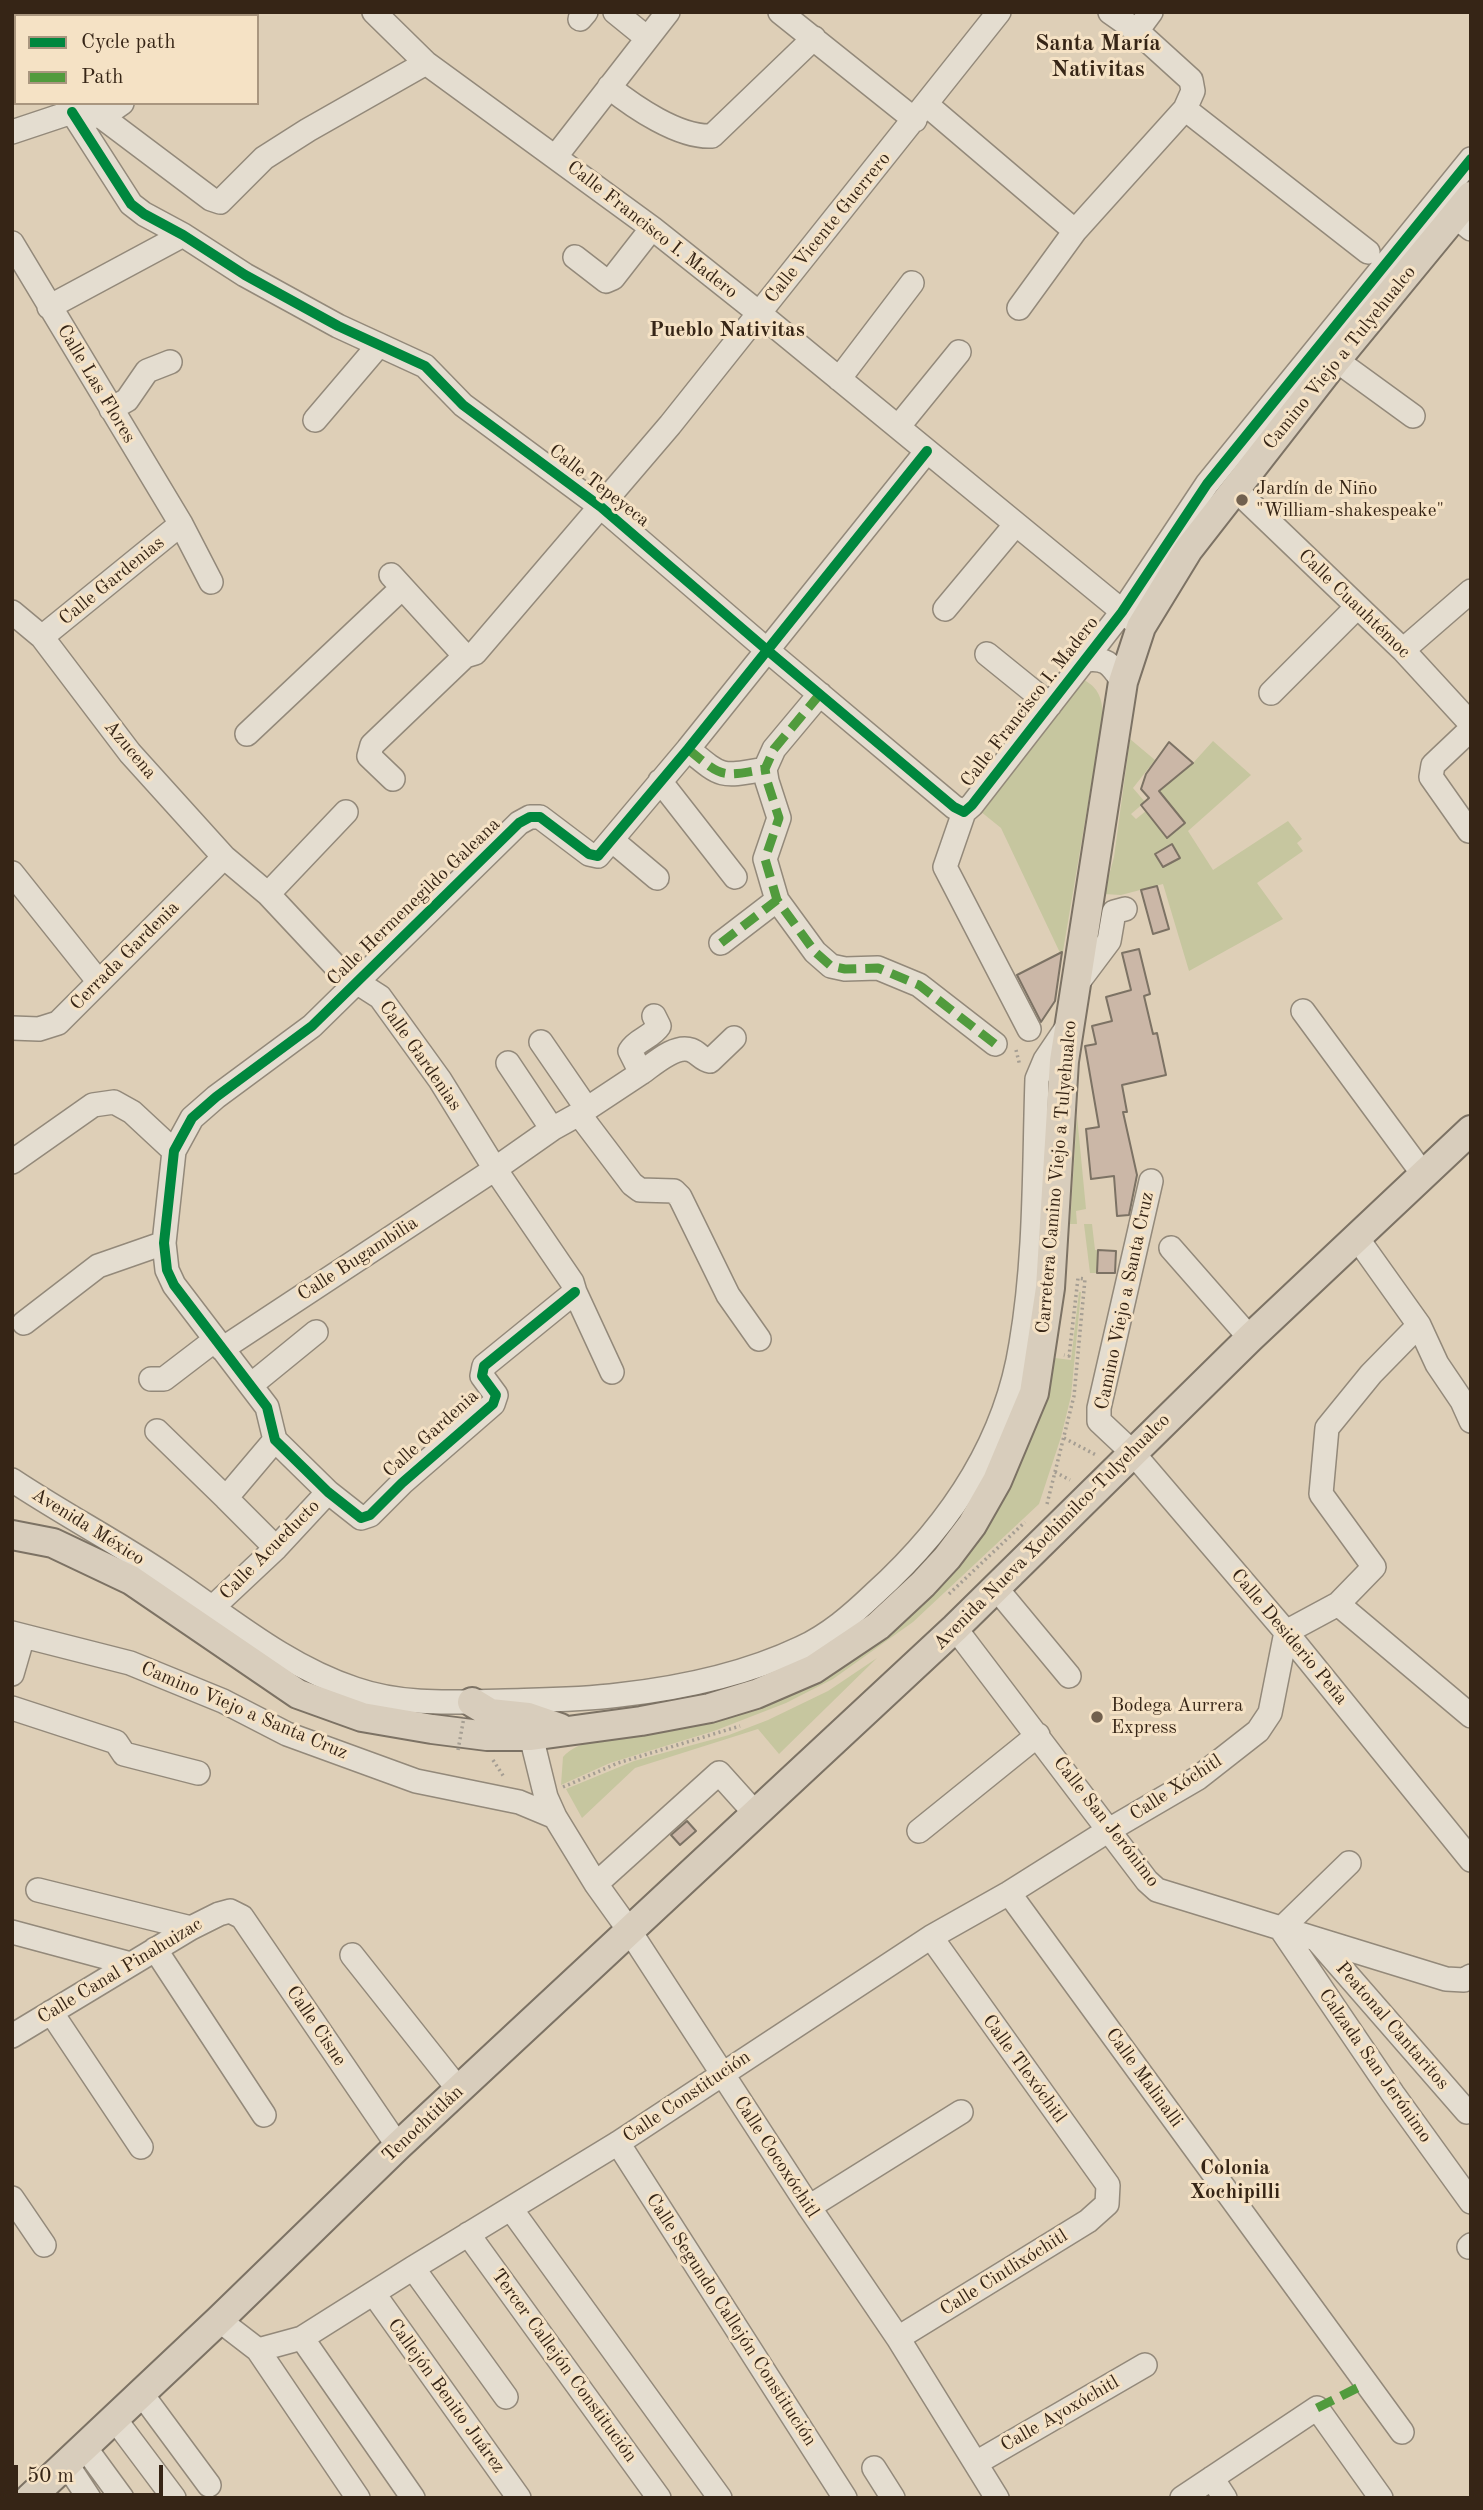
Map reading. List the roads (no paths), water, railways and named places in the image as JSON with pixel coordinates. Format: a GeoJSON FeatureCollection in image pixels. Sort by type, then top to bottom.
{"type":"FeatureCollection","features":[{"type":"Feature","properties":{"kind":"main road","name":"Camino Viejo a Tulyehualco"},"geometry":{"type":"LineString","coordinates":[[1132,620],[1336,360],[1384,265],[1466,214]]}},
{"type":"Feature","properties":{"kind":"main road","name":"Carretera Camino Viejo a Tulyehualco"},"geometry":{"type":"LineString","coordinates":[[12,1535],[53,1543],[131,1580],[298,1694],[362,1717],[473,1734],[531,1736],[641,1721],[710,1708],[756,1694],[814,1669],[856,1643],[900,1607],[947,1558],[972,1525],[997,1481],[1034,1393],[1050,1288],[1060,1100],[1069,1024],[1132,620]]}},
{"type":"Feature","properties":{"kind":"main road","name":"Avenida Nueva Xochimilco-Tulyehualco"},"geometry":{"type":"LineString","coordinates":[[629,1930],[956,1628],[996,1588],[1055,1506],[1132,1452],[1471,1130]]}},
{"type":"Feature","properties":{"kind":"main road"},"geometry":{"type":"LineString","coordinates":[[468,1710],[528,1717],[566,1731]]}},
{"type":"Feature","properties":{"kind":"main road","name":"Tenochtitlán"},"geometry":{"type":"LineString","coordinates":[[57,2477],[114,2418],[398,2146],[629,1930]]}},
{"type":"Feature","properties":{"kind":"street","name":"Calle Francisco I. Madero"},"geometry":{"type":"LineString","coordinates":[[374,12],[426,63],[556,156],[760,313],[1132,620],[1085,660],[964,812],[945,867],[1029,1029]]}},
{"type":"Feature","properties":{"kind":"street"},"geometry":{"type":"LineString","coordinates":[[615,12],[647,38]]}},
{"type":"Feature","properties":{"kind":"street"},"geometry":{"type":"LineString","coordinates":[[556,156],[668,12]]}},
{"type":"Feature","properties":{"kind":"street"},"geometry":{"type":"LineString","coordinates":[[780,12],[921,113],[1075,231]]}},
{"type":"Feature","properties":{"kind":"street","name":"Calle Vicente Guerrero"},"geometry":{"type":"LineString","coordinates":[[393,779],[369,756],[372,745],[470,654],[601,506],[760,313],[999,12]]}},
{"type":"Feature","properties":{"kind":"street"},"geometry":{"type":"LineString","coordinates":[[1019,308],[1075,231],[1185,109],[1193,91],[1191,80],[1137,31],[1110,12]]}},
{"type":"Feature","properties":{"kind":"street"},"geometry":{"type":"LineString","coordinates":[[1137,31],[1151,12]]}},
{"type":"Feature","properties":{"kind":"street"},"geometry":{"type":"LineString","coordinates":[[609,87],[658,120],[702,137],[712,136],[814,38]]}},
{"type":"Feature","properties":{"kind":"street"},"geometry":{"type":"LineString","coordinates":[[12,132],[72,112],[102,117],[211,199],[220,202],[264,158],[426,63]]}},
{"type":"Feature","properties":{"kind":"street"},"geometry":{"type":"LineString","coordinates":[[102,117],[119,105]]}},
{"type":"Feature","properties":{"kind":"street"},"geometry":{"type":"LineString","coordinates":[[1185,109],[1384,265]]}},
{"type":"Feature","properties":{"kind":"street","name":"Calle Tepeyeca"},"geometry":{"type":"LineString","coordinates":[[72,112],[131,204],[245,275],[378,346],[425,366],[463,405],[601,506],[767,650],[954,807],[964,812]]}},
{"type":"Feature","properties":{"kind":"street"},"geometry":{"type":"LineString","coordinates":[[1132,620],[1207,484],[1471,159]]}},
{"type":"Feature","properties":{"kind":"street"},"geometry":{"type":"LineString","coordinates":[[575,257],[606,282],[613,278],[652,228]]}},
{"type":"Feature","properties":{"kind":"street"},"geometry":{"type":"LineString","coordinates":[[49,307],[183,234]]}},
{"type":"Feature","properties":{"kind":"street","name":"Calle Las Flores"},"geometry":{"type":"LineString","coordinates":[[12,243],[181,524],[211,582]]}},
{"type":"Feature","properties":{"kind":"street"},"geometry":{"type":"LineString","coordinates":[[839,379],[912,283]]}},
{"type":"Feature","properties":{"kind":"street"},"geometry":{"type":"LineString","coordinates":[[315,420],[378,346]]}},
{"type":"Feature","properties":{"kind":"street"},"geometry":{"type":"LineString","coordinates":[[898,427],[959,352]]}},
{"type":"Feature","properties":{"kind":"street"},"geometry":{"type":"LineString","coordinates":[[1336,360],[1413,416]]}},
{"type":"Feature","properties":{"kind":"street"},"geometry":{"type":"LineString","coordinates":[[111,409],[127,400],[147,371],[170,362]]}},
{"type":"Feature","properties":{"kind":"street"},"geometry":{"type":"LineString","coordinates":[[656,878],[612,841],[927,451]]}},
{"type":"Feature","properties":{"kind":"street","name":"Calle Cuauhtémoc"},"geometry":{"type":"LineString","coordinates":[[1234,488],[1404,650],[1471,726]]}},
{"type":"Feature","properties":{"kind":"street","name":"Calle Gardenias"},"geometry":{"type":"LineString","coordinates":[[42,637],[181,524]]}},
{"type":"Feature","properties":{"kind":"street"},"geometry":{"type":"LineString","coordinates":[[945,609],[1016,524]]}},
{"type":"Feature","properties":{"kind":"street"},"geometry":{"type":"LineString","coordinates":[[247,734],[397,582],[470,654]]}},
{"type":"Feature","properties":{"kind":"street"},"geometry":{"type":"LineString","coordinates":[[1404,650],[1471,590]]}},
{"type":"Feature","properties":{"kind":"street"},"geometry":{"type":"LineString","coordinates":[[1271,693],[1357,607]]}},
{"type":"Feature","properties":{"kind":"street","name":"Azucena"},"geometry":{"type":"LineString","coordinates":[[12,612],[42,637],[130,753],[224,856]]}},
{"type":"Feature","properties":{"kind":"street"},"geometry":{"type":"LineString","coordinates":[[987,654],[1050,705]]}},
{"type":"Feature","properties":{"kind":"street"},"geometry":{"type":"LineString","coordinates":[[1085,660],[1098,658],[1111,665],[1123,682]]}},
{"type":"Feature","properties":{"kind":"street"},"geometry":{"type":"LineString","coordinates":[[820,694],[774,749],[765,769],[779,818],[765,859],[776,900],[815,952],[831,966],[845,969],[878,968],[919,985],[995,1044]]}},
{"type":"Feature","properties":{"kind":"street"},"geometry":{"type":"LineString","coordinates":[[1469,831],[1431,777],[1433,765],[1471,726]]}},
{"type":"Feature","properties":{"kind":"street"},"geometry":{"type":"LineString","coordinates":[[688,748],[715,771],[731,775],[765,769]]}},
{"type":"Feature","properties":{"kind":"street"},"geometry":{"type":"LineString","coordinates":[[660,781],[735,877]]}},
{"type":"Feature","properties":{"kind":"street"},"geometry":{"type":"LineString","coordinates":[[268,894],[346,812]]}},
{"type":"Feature","properties":{"kind":"street","name":"Calle Hermenegildo Galeana"},"geometry":{"type":"LineString","coordinates":[[275,1440],[267,1407],[174,1285],[167,1270],[164,1243],[174,1151],[192,1118],[312,1026],[519,823],[530,817],[540,817],[594,857],[612,841]]}},
{"type":"Feature","properties":{"kind":"street","name":"Calle Gardenias"},"geometry":{"type":"LineString","coordinates":[[224,856],[268,894],[341,972],[380,997],[440,1080],[495,1169],[572,1282],[612,1373]]}},
{"type":"Feature","properties":{"kind":"street","name":"Cerrada Gardenia"},"geometry":{"type":"LineString","coordinates":[[12,1028],[39,1029],[58,1023],[224,856]]}},
{"type":"Feature","properties":{"kind":"street"},"geometry":{"type":"LineString","coordinates":[[12,873],[99,982]]}},
{"type":"Feature","properties":{"kind":"street"},"geometry":{"type":"LineString","coordinates":[[721,943],[776,900]]}},
{"type":"Feature","properties":{"kind":"street"},"geometry":{"type":"LineString","coordinates":[[1076,985],[1109,941],[1114,912],[1125,909]]}},
{"type":"Feature","properties":{"kind":"street"},"geometry":{"type":"LineString","coordinates":[[1303,1011],[1423,1174]]}},
{"type":"Feature","properties":{"kind":"street"},"geometry":{"type":"LineString","coordinates":[[641,1073],[630,1051],[634,1044],[656,1031],[659,1026],[654,1016]]}},
{"type":"Feature","properties":{"kind":"street","name":"Avenida México"},"geometry":{"type":"LineString","coordinates":[[12,1480],[163,1574],[290,1661],[356,1690],[468,1710],[586,1699],[675,1689],[761,1665],[806,1646],[848,1619],[909,1563],[952,1511],[986,1454],[1007,1403],[1021,1346],[1030,1271],[1037,1079],[1069,1024]]}},
{"type":"Feature","properties":{"kind":"street"},"geometry":{"type":"LineString","coordinates":[[495,1169],[552,1129],[583,1112],[679,1048],[688,1049],[705,1061],[710,1061],[734,1038]]}},
{"type":"Feature","properties":{"kind":"street"},"geometry":{"type":"LineString","coordinates":[[541,1042],[583,1112],[632,1184],[640,1190],[674,1191],[680,1197],[728,1295],[759,1339]]}},
{"type":"Feature","properties":{"kind":"street"},"geometry":{"type":"LineString","coordinates":[[508,1063],[552,1129]]}},
{"type":"Feature","properties":{"kind":"street"},"geometry":{"type":"LineString","coordinates":[[12,1163],[93,1105],[114,1102],[132,1112],[174,1151]]}},
{"type":"Feature","properties":{"kind":"street","name":"Calle Bugambilia"},"geometry":{"type":"LineString","coordinates":[[150,1378],[164,1379],[495,1169]]}},
{"type":"Feature","properties":{"kind":"street","name":"Camino Viejo a Santa Cruz"},"geometry":{"type":"LineString","coordinates":[[1099,1420],[1099,1408],[1151,1181]]}},
{"type":"Feature","properties":{"kind":"street"},"geometry":{"type":"LineString","coordinates":[[1357,1238],[1419,1325],[1437,1364],[1462,1401],[1471,1421]]}},
{"type":"Feature","properties":{"kind":"street"},"geometry":{"type":"LineString","coordinates":[[24,1322],[98,1266],[164,1243]]}},
{"type":"Feature","properties":{"kind":"street"},"geometry":{"type":"LineString","coordinates":[[1171,1248],[1250,1338]]}},
{"type":"Feature","properties":{"kind":"street","name":"Calle Gardenia"},"geometry":{"type":"LineString","coordinates":[[328,1492],[361,1518],[370,1515],[402,1483],[492,1404],[496,1395],[481,1376],[484,1366],[575,1292]]}},
{"type":"Feature","properties":{"kind":"street"},"geometry":{"type":"LineString","coordinates":[[1286,1632],[1338,1604],[1374,1567],[1321,1494],[1327,1428],[1371,1374],[1419,1325]]}},
{"type":"Feature","properties":{"kind":"street"},"geometry":{"type":"LineString","coordinates":[[251,1385],[316,1332]]}},
{"type":"Feature","properties":{"kind":"street","name":"Calle Desiderio Peña"},"geometry":{"type":"LineString","coordinates":[[1099,1420],[1132,1452],[1286,1632],[1471,1860]]}},
{"type":"Feature","properties":{"kind":"street"},"geometry":{"type":"LineString","coordinates":[[157,1431],[276,1548]]}},
{"type":"Feature","properties":{"kind":"street"},"geometry":{"type":"LineString","coordinates":[[226,1498],[275,1440],[328,1492]]}},
{"type":"Feature","properties":{"kind":"street","name":"Calle Acueducto"},"geometry":{"type":"LineString","coordinates":[[212,1608],[276,1548],[328,1492]]}},
{"type":"Feature","properties":{"kind":"street"},"geometry":{"type":"LineString","coordinates":[[996,1588],[1069,1676]]}},
{"type":"Feature","properties":{"kind":"street"},"geometry":{"type":"LineString","coordinates":[[1338,1604],[1471,1716]]}},
{"type":"Feature","properties":{"kind":"street","name":"Calle San Jerónimo"},"geometry":{"type":"LineString","coordinates":[[956,1628],[1147,1881],[1157,1890],[1446,1979],[1464,1980],[1471,1976]]}},
{"type":"Feature","properties":{"kind":"street","name":"Calle Xóchitl"},"geometry":{"type":"LineString","coordinates":[[1110,1830],[1198,1778],[1258,1731],[1270,1713],[1286,1632]]}},
{"type":"Feature","properties":{"kind":"street"},"geometry":{"type":"LineString","coordinates":[[12,1674],[18,1635]]}},
{"type":"Feature","properties":{"kind":"street","name":"Camino Viejo a Santa Cruz"},"geometry":{"type":"LineString","coordinates":[[18,1635],[130,1663],[223,1700],[287,1734],[416,1781],[519,1802],[555,1817]]}},
{"type":"Feature","properties":{"kind":"street"},"geometry":{"type":"LineString","coordinates":[[12,1708],[116,1742],[124,1755],[198,1773]]}},
{"type":"Feature","properties":{"kind":"street"},"geometry":{"type":"LineString","coordinates":[[919,1830],[1038,1735]]}},
{"type":"Feature","properties":{"kind":"street","name":"Calle Cocoxóchitl"},"geometry":{"type":"LineString","coordinates":[[531,1736],[546,1797],[555,1817],[596,1884],[898,2338],[997,2498]]}},
{"type":"Feature","properties":{"kind":"street"},"geometry":{"type":"LineString","coordinates":[[596,1884],[719,1773],[755,1813]]}},
{"type":"Feature","properties":{"kind":"street","name":"Calle Constitución"},"geometry":{"type":"LineString","coordinates":[[257,2350],[302,2338],[618,2143],[931,1937],[1010,1893],[1110,1830]]}},
{"type":"Feature","properties":{"kind":"street"},"geometry":{"type":"LineString","coordinates":[[1281,1928],[1349,1863]]}},
{"type":"Feature","properties":{"kind":"street"},"geometry":{"type":"LineString","coordinates":[[38,1890],[191,1928]]}},
{"type":"Feature","properties":{"kind":"street","name":"Calle Malinalli"},"geometry":{"type":"LineString","coordinates":[[1010,1893],[1402,2432]]}},
{"type":"Feature","properties":{"kind":"street","name":"Calle Canal Pinahuizac"},"geometry":{"type":"LineString","coordinates":[[12,2036],[191,1928],[230,1911]]}},
{"type":"Feature","properties":{"kind":"street","name":"Calle Cisne"},"geometry":{"type":"LineString","coordinates":[[230,1911],[242,1917],[398,2146]]}},
{"type":"Feature","properties":{"kind":"street","name":"Calzada San Jerónimo"},"geometry":{"type":"LineString","coordinates":[[1281,1928],[1471,2202]]}},
{"type":"Feature","properties":{"kind":"street"},"geometry":{"type":"LineString","coordinates":[[12,1932],[131,1964]]}},
{"type":"Feature","properties":{"kind":"street","name":"Calle Tlexóchitl"},"geometry":{"type":"LineString","coordinates":[[931,1937],[1108,2185],[1107,2204]]}},
{"type":"Feature","properties":{"kind":"street","name":"Peatonal Cantaritos"},"geometry":{"type":"LineString","coordinates":[[1317,1940],[1467,2112]]}},
{"type":"Feature","properties":{"kind":"street"},"geometry":{"type":"LineString","coordinates":[[155,1949],[264,2115]]}},
{"type":"Feature","properties":{"kind":"street"},"geometry":{"type":"LineString","coordinates":[[352,1955],[458,2091]]}},
{"type":"Feature","properties":{"kind":"street"},"geometry":{"type":"LineString","coordinates":[[51,2012],[141,2147]]}},
{"type":"Feature","properties":{"kind":"street"},"geometry":{"type":"LineString","coordinates":[[809,2207],[961,2112]]}},
{"type":"Feature","properties":{"kind":"street","name":"Calle Segundo Callejón Constitución"},"geometry":{"type":"LineString","coordinates":[[618,2143],[845,2498]]}},
{"type":"Feature","properties":{"kind":"street"},"geometry":{"type":"LineString","coordinates":[[12,2198],[44,2245]]}},
{"type":"Feature","properties":{"kind":"street","name":"Calle Cintlixóchitl"},"geometry":{"type":"LineString","coordinates":[[898,2338],[1088,2221],[1107,2204]]}},
{"type":"Feature","properties":{"kind":"street"},"geometry":{"type":"LineString","coordinates":[[511,2209],[720,2498]]}},
{"type":"Feature","properties":{"kind":"street","name":"Tercer Callejón Constitución"},"geometry":{"type":"LineString","coordinates":[[468,2234],[659,2498]]}},
{"type":"Feature","properties":{"kind":"street"},"geometry":{"type":"LineString","coordinates":[[413,2268],[506,2397]]}},
{"type":"Feature","properties":{"kind":"street","name":"Callejón Benito Juárez"},"geometry":{"type":"LineString","coordinates":[[374,2294],[519,2498]]}},
{"type":"Feature","properties":{"kind":"street"},"geometry":{"type":"LineString","coordinates":[[219,2320],[257,2350],[358,2498]]}},
{"type":"Feature","properties":{"kind":"street"},"geometry":{"type":"LineString","coordinates":[[302,2338],[414,2498]]}},
{"type":"Feature","properties":{"kind":"street","name":"Calle Ayoxóchitl"},"geometry":{"type":"LineString","coordinates":[[976,2463],[1145,2365]]}},
{"type":"Feature","properties":{"kind":"street"},"geometry":{"type":"LineString","coordinates":[[141,2393],[209,2485]]}},
{"type":"Feature","properties":{"kind":"street"},"geometry":{"type":"LineString","coordinates":[[1182,2498],[1317,2408],[1381,2498]]}},
{"type":"Feature","properties":{"kind":"street"},"geometry":{"type":"LineString","coordinates":[[114,2418],[174,2498]]}},
{"type":"Feature","properties":{"kind":"street"},"geometry":{"type":"LineString","coordinates":[[874,2468],[893,2498]]}},
{"type":"Feature","properties":{"kind":"street"},"geometry":{"type":"LineString","coordinates":[[57,2477],[89,2498]]}},
{"type":"Feature","properties":{"kind":"street"},"geometry":{"type":"LineString","coordinates":[[57,2477],[122,2498]]}},
{"type":"Feature","properties":{"kind":"street"},"geometry":{"type":"LineString","coordinates":[[1212,2478],[1225,2498]]}},
{"type":"Feature","properties":{"kind":"place","name":"Jardín de Niño \"William-shakespeake\""},"geometry":{"type":"Point","coordinates":[1242,500]}},
{"type":"Feature","properties":{"kind":"place","name":"Bodega Aurrera Express"},"geometry":{"type":"Point","coordinates":[1097,1717]}},
{"type":"Feature","properties":{"kind":"district","name":"Santa María Nativitas"},"geometry":{"type":"Point","coordinates":[1098,57]}},
{"type":"Feature","properties":{"kind":"district","name":"Pueblo Nativitas"},"geometry":{"type":"Point","coordinates":[727,330]}},
{"type":"Feature","properties":{"kind":"district","name":"Colonia Xochipilli"},"geometry":{"type":"Point","coordinates":[1235,2180]}}]}
